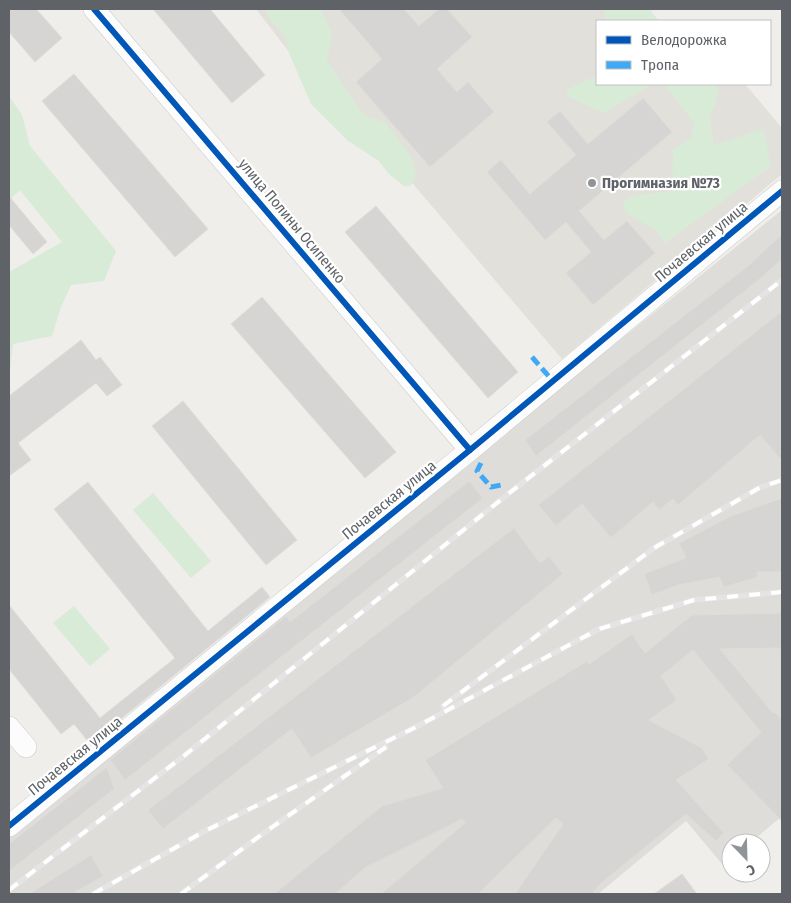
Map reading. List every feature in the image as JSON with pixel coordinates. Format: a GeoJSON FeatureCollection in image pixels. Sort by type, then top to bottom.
{"type":"FeatureCollection","features":[{"type":"Feature","properties":{"kind":"street","name":"улица Полины Осипенко"},"geometry":{"type":"LineString","coordinates":[[94,9],[470,450]]}},
{"type":"Feature","properties":{"kind":"street","name":"Почаевская улица"},"geometry":{"type":"LineString","coordinates":[[9,826],[470,450],[782,191]]}},
{"type":"Feature","properties":{"kind":"street"},"geometry":{"type":"LineString","coordinates":[[9,727],[26,747]]}},
{"type":"Feature","properties":{"kind":"shaded area","name":"Прогимназия №73"},"geometry":{"type":"Polygon","coordinates":[[[256,9],[648,9],[658,20],[596,20],[596,85],[746,85],[782,128],[782,174],[562,359],[385,151],[353,135],[256,9]]]}},
{"type":"Feature","properties":{"kind":"shaded area"},"geometry":{"type":"Polygon","coordinates":[[[782,210],[782,816],[762,833],[721,833],[721,863],[686,821],[598,894],[9,894],[9,831],[782,210]]]}},
{"type":"Feature","properties":{"kind":"green space"},"geometry":{"type":"Polygon","coordinates":[[[265,9],[321,9],[332,35],[327,61],[359,109],[367,117],[385,122],[412,158],[416,176],[410,186],[404,186],[388,173],[379,161],[348,141],[311,104],[289,53],[284,34],[270,20],[265,9]]]}},
{"type":"Feature","properties":{"kind":"green space"},"geometry":{"type":"Polygon","coordinates":[[[603,9],[650,9],[657,20],[607,20],[603,9]]]}},
{"type":"Feature","properties":{"kind":"green space"},"geometry":{"type":"Polygon","coordinates":[[[596,78],[596,85],[650,85],[604,113],[567,96],[567,90],[588,79],[596,78]]]}},
{"type":"Feature","properties":{"kind":"green space"},"geometry":{"type":"Polygon","coordinates":[[[665,85],[718,85],[718,96],[710,118],[714,145],[763,129],[771,166],[665,243],[656,231],[626,213],[623,204],[631,196],[672,191],[673,149],[691,138],[694,123],[665,85]]]}},
{"type":"Feature","properties":{"kind":"green space"},"geometry":{"type":"Polygon","coordinates":[[[11,99],[22,115],[30,146],[116,251],[104,281],[71,285],[61,307],[52,336],[13,344],[9,381],[9,272],[62,242],[20,190],[9,200],[9,100],[11,99]]]}},
{"type":"Feature","properties":{"kind":"green space"},"geometry":{"type":"Polygon","coordinates":[[[153,493],[211,561],[191,578],[133,510],[153,493]]]}},
{"type":"Feature","properties":{"kind":"green space"},"geometry":{"type":"Polygon","coordinates":[[[74,606],[110,649],[90,666],[53,623],[74,606]]]}},
{"type":"Feature","properties":{"kind":"building"},"geometry":{"type":"Polygon","coordinates":[[[9,9],[36,9],[62,38],[35,62],[9,32],[9,9]]]}},
{"type":"Feature","properties":{"kind":"building"},"geometry":{"type":"Polygon","coordinates":[[[153,9],[210,9],[265,75],[232,103],[153,9]]]}},
{"type":"Feature","properties":{"kind":"building"},"geometry":{"type":"Polygon","coordinates":[[[339,9],[404,9],[419,26],[439,9],[447,9],[472,37],[437,69],[457,92],[468,82],[494,112],[430,167],[356,82],[382,59],[339,9]]]}},
{"type":"Feature","properties":{"kind":"building"},"geometry":{"type":"Polygon","coordinates":[[[74,74],[208,229],[175,257],[42,101],[74,74]]]}},
{"type":"Feature","properties":{"kind":"building"},"geometry":{"type":"Polygon","coordinates":[[[643,98],[672,132],[579,211],[604,240],[627,221],[655,253],[593,305],[566,273],[591,252],[566,222],[545,240],[487,172],[501,160],[530,194],[576,155],[547,122],[560,111],[588,144],[643,98]]]}},
{"type":"Feature","properties":{"kind":"building"},"geometry":{"type":"Polygon","coordinates":[[[9,196],[47,242],[33,254],[9,225],[9,196]]]}},
{"type":"Feature","properties":{"kind":"building"},"geometry":{"type":"Polygon","coordinates":[[[376,206],[518,372],[488,398],[345,232],[376,206]]]}},
{"type":"Feature","properties":{"kind":"building"},"geometry":{"type":"Polygon","coordinates":[[[782,234],[782,259],[761,278],[536,456],[525,440],[748,266],[782,234]]]}},
{"type":"Feature","properties":{"kind":"building"},"geometry":{"type":"Polygon","coordinates":[[[262,297],[396,452],[365,478],[231,324],[262,297]]]}},
{"type":"Feature","properties":{"kind":"building"},"geometry":{"type":"Polygon","coordinates":[[[782,311],[782,461],[760,435],[678,505],[673,499],[659,510],[653,502],[611,538],[582,504],[556,526],[538,505],[782,311]]]}},
{"type":"Feature","properties":{"kind":"building"},"geometry":{"type":"Polygon","coordinates":[[[81,340],[96,360],[100,357],[122,385],[107,396],[96,383],[18,443],[31,460],[9,476],[9,396],[81,340]]]}},
{"type":"Feature","properties":{"kind":"building"},"geometry":{"type":"Polygon","coordinates":[[[183,401],[297,540],[266,565],[152,426],[183,401]]]}},
{"type":"Feature","properties":{"kind":"building"},"geometry":{"type":"Polygon","coordinates":[[[469,481],[483,498],[125,780],[110,760],[286,616],[290,622],[469,481]]]}},
{"type":"Feature","properties":{"kind":"building"},"geometry":{"type":"Polygon","coordinates":[[[88,482],[208,631],[262,587],[270,597],[90,744],[74,724],[61,734],[9,669],[9,605],[100,718],[175,658],[54,509],[88,482]]]}},
{"type":"Feature","properties":{"kind":"building"},"geometry":{"type":"Polygon","coordinates":[[[782,498],[782,572],[757,572],[758,577],[724,587],[719,577],[678,585],[652,595],[644,574],[686,558],[679,543],[731,516],[782,498]]]}},
{"type":"Feature","properties":{"kind":"building"},"geometry":{"type":"Polygon","coordinates":[[[514,528],[540,563],[549,556],[563,574],[414,697],[311,758],[292,729],[163,829],[148,810],[514,528]]]}},
{"type":"Feature","properties":{"kind":"building"},"geometry":{"type":"Polygon","coordinates":[[[782,613],[782,648],[720,649],[773,713],[775,712],[782,720],[782,821],[727,765],[761,732],[693,650],[661,676],[677,700],[649,720],[702,748],[709,759],[676,780],[724,833],[721,833],[721,836],[716,841],[686,814],[600,884],[592,894],[515,894],[563,824],[556,818],[478,894],[381,894],[465,823],[462,819],[366,867],[335,894],[274,894],[382,806],[443,788],[425,760],[587,661],[589,664],[632,634],[645,653],[692,615],[782,613]]]}},
{"type":"Feature","properties":{"kind":"building"},"geometry":{"type":"Polygon","coordinates":[[[107,767],[114,789],[9,871],[9,844],[107,767]]]}},
{"type":"Feature","properties":{"kind":"building"},"geometry":{"type":"Polygon","coordinates":[[[91,855],[103,876],[72,894],[29,894],[91,855]]]}},
{"type":"Feature","properties":{"kind":"building"},"geometry":{"type":"Polygon","coordinates":[[[682,874],[697,894],[654,894],[682,874]]]}},
{"type":"Feature","properties":{"kind":"railway"},"geometry":{"type":"LineString","coordinates":[[9,890],[185,755],[508,494],[782,280]]}},
{"type":"Feature","properties":{"kind":"railway"},"geometry":{"type":"LineString","coordinates":[[443,706],[654,548],[759,488],[782,480]]}},
{"type":"Feature","properties":{"kind":"railway"},"geometry":{"type":"LineString","coordinates":[[93,894],[205,831],[414,728],[599,629],[694,600],[782,592]]}},
{"type":"Feature","properties":{"kind":"railway"},"geometry":{"type":"LineString","coordinates":[[181,894],[386,747]]}},
{"type":"Feature","properties":{"kind":"marked path"},"geometry":{"type":"LineString","coordinates":[[532,357],[553,381]]}},
{"type":"Feature","properties":{"kind":"marked path"},"geometry":{"type":"LineString","coordinates":[[481,463],[477,471],[491,487],[501,485]]}},
{"type":"Feature","properties":{"kind":"cycle path"},"geometry":{"type":"LineString","coordinates":[[94,9],[470,450]]}},
{"type":"Feature","properties":{"kind":"cycle path"},"geometry":{"type":"LineString","coordinates":[[9,826],[470,450],[782,191]]}},
{"type":"Feature","properties":{"kind":"place","name":"Прогимназия №73"},"geometry":{"type":"Point","coordinates":[592,183]}}]}
